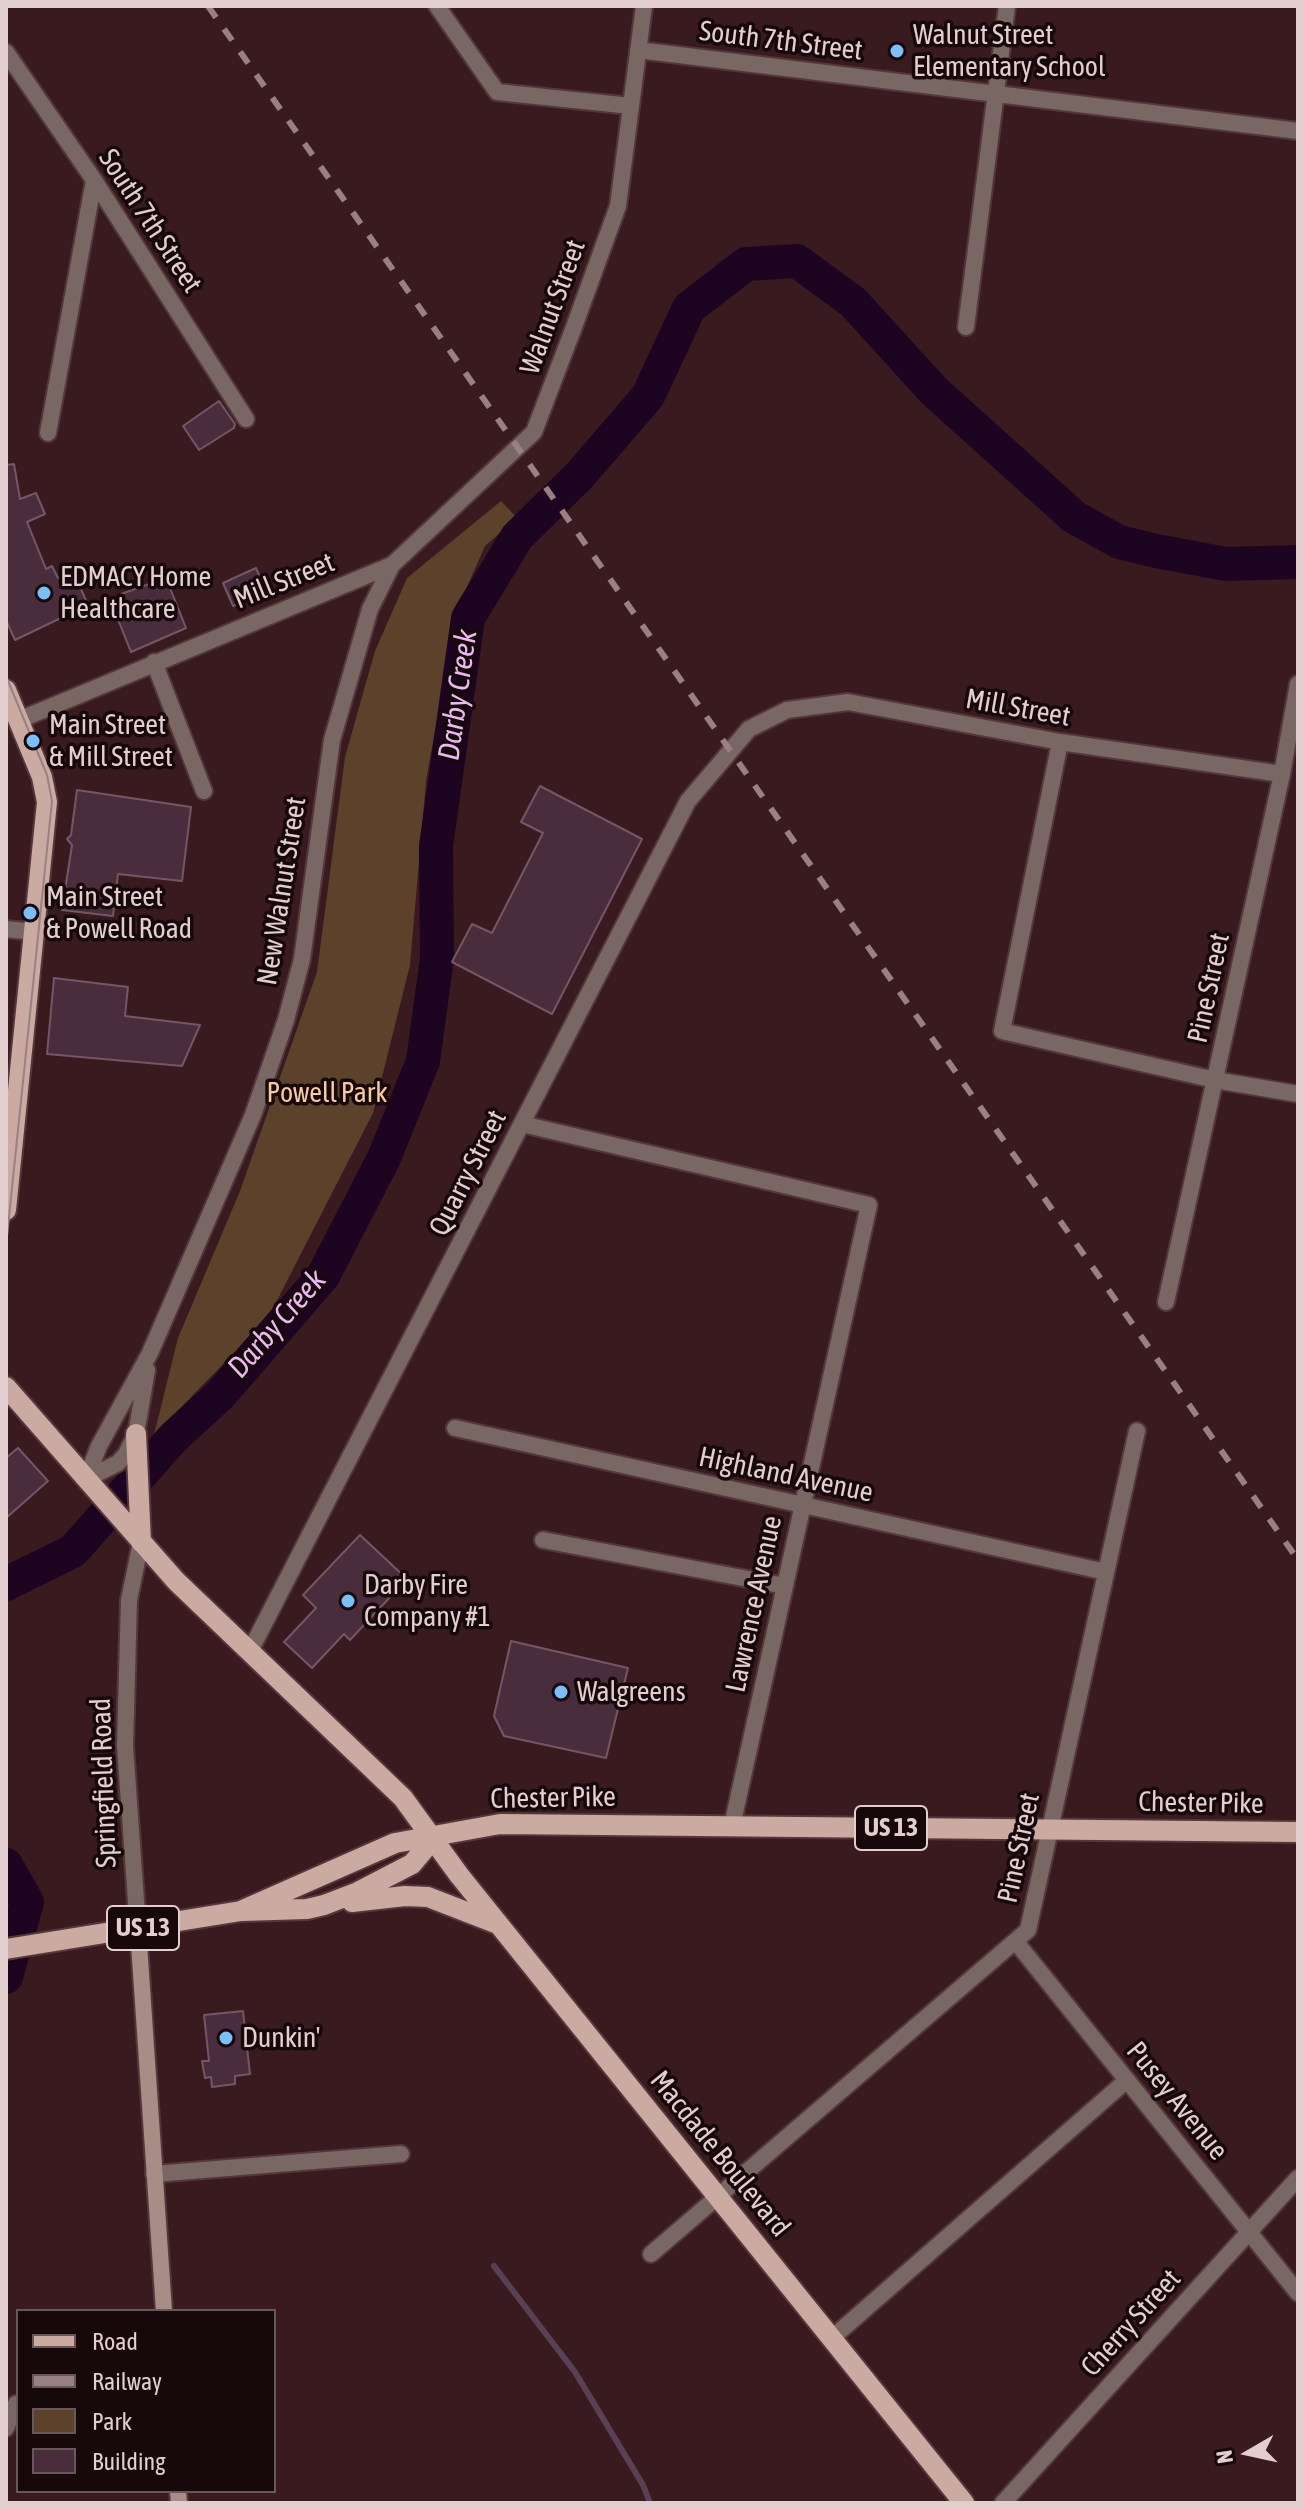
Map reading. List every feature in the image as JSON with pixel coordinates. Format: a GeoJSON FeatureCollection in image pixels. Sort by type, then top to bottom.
{"type":"FeatureCollection","features":[{"type":"Feature","properties":{"kind":"main road"},"geometry":{"type":"LineString","coordinates":[[6,690],[42,777],[47,802],[6,1210]]}},
{"type":"Feature","properties":{"kind":"main road"},"geometry":{"type":"LineString","coordinates":[[6,1387],[141,1542],[403,1798],[433,1839]]}},
{"type":"Feature","properties":{"kind":"main road"},"geometry":{"type":"LineString","coordinates":[[136,1434],[141,1542]]}},
{"type":"Feature","properties":{"kind":"main road","name":"Chester Pike"},"geometry":{"type":"LineString","coordinates":[[433,1839],[500,1824],[1298,1832]]}},
{"type":"Feature","properties":{"kind":"main road","name":"US 13"},"geometry":{"type":"LineString","coordinates":[[241,1911],[395,1843],[433,1839]]}},
{"type":"Feature","properties":{"kind":"main road","name":"US 13"},"geometry":{"type":"LineString","coordinates":[[6,1949],[241,1911],[307,1909],[324,1905],[358,1892],[412,1864],[433,1839]]}},
{"type":"Feature","properties":{"kind":"main road","name":"Macdade Boulevard"},"geometry":{"type":"LineString","coordinates":[[433,1839],[964,2503]]}},
{"type":"Feature","properties":{"kind":"main road"},"geometry":{"type":"LineString","coordinates":[[324,1905],[417,1896],[454,1905],[500,1925]]}},
{"type":"Feature","properties":{"kind":"main road","name":"Springfield Road"},"geometry":{"type":"LineString","coordinates":[[138,1929],[164,2309]]}},
{"type":"Feature","properties":{"kind":"street"},"geometry":{"type":"LineString","coordinates":[[437,6],[497,92],[631,106]]}},
{"type":"Feature","properties":{"kind":"street","name":"Walnut Street"},"geometry":{"type":"LineString","coordinates":[[392,565],[534,432],[618,206],[644,6]]}},
{"type":"Feature","properties":{"kind":"street"},"geometry":{"type":"LineString","coordinates":[[966,327],[1007,6]]}},
{"type":"Feature","properties":{"kind":"street","name":"South 7th Street"},"geometry":{"type":"LineString","coordinates":[[638,50],[1298,131]]}},
{"type":"Feature","properties":{"kind":"street","name":"South 7th Street"},"geometry":{"type":"LineString","coordinates":[[6,52],[94,180],[246,419]]}},
{"type":"Feature","properties":{"kind":"street"},"geometry":{"type":"LineString","coordinates":[[48,433],[94,180]]}},
{"type":"Feature","properties":{"kind":"street","name":"Mill Street"},"geometry":{"type":"LineString","coordinates":[[19,720],[392,565]]}},
{"type":"Feature","properties":{"kind":"street","name":"New Walnut Street"},"geometry":{"type":"LineString","coordinates":[[86,1479],[99,1446],[150,1353],[253,1115],[286,1020],[302,959],[332,740],[370,609],[392,565]]}},
{"type":"Feature","properties":{"kind":"street"},"geometry":{"type":"LineString","coordinates":[[154,662],[204,791]]}},
{"type":"Feature","properties":{"kind":"street","name":"Pine Street"},"geometry":{"type":"LineString","coordinates":[[1166,1302],[1282,774],[1298,684]]}},
{"type":"Feature","properties":{"kind":"street","name":"Mill Street"},"geometry":{"type":"LineString","coordinates":[[749,729],[787,710],[848,702],[1060,742],[1282,774]]}},
{"type":"Feature","properties":{"kind":"street","name":"Quarry Street"},"geometry":{"type":"LineString","coordinates":[[250,1651],[688,801],[749,729]]}},
{"type":"Feature","properties":{"kind":"street"},"geometry":{"type":"LineString","coordinates":[[1060,742],[1002,1031],[1215,1080],[1298,1094]]}},
{"type":"Feature","properties":{"kind":"street"},"geometry":{"type":"LineString","coordinates":[[6,929],[34,932]]}},
{"type":"Feature","properties":{"kind":"street","name":"Lawrence Avenue"},"geometry":{"type":"LineString","coordinates":[[522,1124],[869,1205],[732,1826]]}},
{"type":"Feature","properties":{"kind":"street","name":"New Walnut Street"},"geometry":{"type":"LineString","coordinates":[[86,1479],[118,1463],[136,1434],[150,1353]]}},
{"type":"Feature","properties":{"kind":"street","name":"Highland Avenue"},"geometry":{"type":"LineString","coordinates":[[455,1428],[1106,1572]]}},
{"type":"Feature","properties":{"kind":"street","name":"Pine Street"},"geometry":{"type":"LineString","coordinates":[[651,2254],[1028,1930],[1137,1431]]}},
{"type":"Feature","properties":{"kind":"street"},"geometry":{"type":"LineString","coordinates":[[543,1540],[785,1586]]}},
{"type":"Feature","properties":{"kind":"street","name":"Springfield Road"},"geometry":{"type":"LineString","coordinates":[[138,1929],[125,1746],[129,1600],[141,1542]]}},
{"type":"Feature","properties":{"kind":"street","name":"Pusey Avenue"},"geometry":{"type":"LineString","coordinates":[[1016,1942],[1298,2293]]}},
{"type":"Feature","properties":{"kind":"street"},"geometry":{"type":"LineString","coordinates":[[832,2338],[1127,2080]]}},
{"type":"Feature","properties":{"kind":"street"},"geometry":{"type":"LineString","coordinates":[[154,2174],[401,2154]]}},
{"type":"Feature","properties":{"kind":"street","name":"Cherry Street"},"geometry":{"type":"LineString","coordinates":[[1003,2503],[1298,2178]]}},
{"type":"Feature","properties":{"kind":"street"},"geometry":{"type":"LineString","coordinates":[[6,2428],[13,2404]]}},
{"type":"Feature","properties":{"kind":"green space","name":"Powell Park"},"geometry":{"type":"Polygon","coordinates":[[[501,501],[517,518],[485,546],[456,612],[426,781],[410,965],[373,1113],[268,1318],[154,1435],[178,1338],[240,1191],[317,972],[345,757],[375,651],[407,578],[501,501]]]}},
{"type":"Feature","properties":{"kind":"building"},"geometry":{"type":"Polygon","coordinates":[[[219,401],[235,424],[234,428],[199,450],[183,426],[219,401]]]}},
{"type":"Feature","properties":{"kind":"building"},"geometry":{"type":"Polygon","coordinates":[[[14,464],[20,499],[36,493],[45,514],[27,522],[46,569],[52,566],[58,578],[73,571],[88,605],[15,640],[6,620],[6,465],[14,464]]]}},
{"type":"Feature","properties":{"kind":"building"},"geometry":{"type":"Polygon","coordinates":[[[256,568],[266,591],[233,606],[223,583],[256,568]]]}},
{"type":"Feature","properties":{"kind":"building"},"geometry":{"type":"Polygon","coordinates":[[[166,578],[186,628],[131,652],[111,602],[123,598],[121,594],[166,578]]]}},
{"type":"Feature","properties":{"kind":"building"},"geometry":{"type":"Polygon","coordinates":[[[540,786],[642,839],[552,1014],[452,962],[472,924],[492,933],[543,833],[521,822],[540,786]]]}},
{"type":"Feature","properties":{"kind":"building"},"geometry":{"type":"Polygon","coordinates":[[[77,790],[191,807],[182,881],[118,874],[113,916],[62,910],[72,845],[67,839],[71,835],[77,790]]]}},
{"type":"Feature","properties":{"kind":"building"},"geometry":{"type":"Polygon","coordinates":[[[54,978],[128,987],[125,1016],[200,1025],[182,1066],[47,1054],[54,978]]]}},
{"type":"Feature","properties":{"kind":"building"},"geometry":{"type":"Polygon","coordinates":[[[18,1448],[48,1481],[6,1518],[6,1458],[18,1448]]]}},
{"type":"Feature","properties":{"kind":"building","name":"Darby Fire Company #1"},"geometry":{"type":"Polygon","coordinates":[[[360,1535],[407,1579],[350,1640],[344,1634],[312,1668],[284,1642],[316,1608],[303,1595],[360,1535]]]}},
{"type":"Feature","properties":{"kind":"building","name":"Walgreens"},"geometry":{"type":"Polygon","coordinates":[[[511,1641],[628,1668],[606,1758],[504,1736],[494,1716],[511,1641]]]}},
{"type":"Feature","properties":{"kind":"building","name":"Dunkin'"},"geometry":{"type":"Polygon","coordinates":[[[243,2011],[250,2074],[235,2076],[235,2084],[212,2087],[211,2077],[205,2078],[202,2061],[209,2061],[204,2015],[243,2011]]]}},
{"type":"Feature","properties":{"kind":"waterway","name":"Darby Creek"},"geometry":{"type":"LineString","coordinates":[[6,1584],[73,1551],[173,1438],[221,1394],[323,1276],[384,1158],[423,1061],[437,958],[436,846],[468,618],[517,537],[580,475],[648,396],[689,308],[746,264],[797,261],[853,302],[934,391],[1074,517],[1119,542],[1156,551],[1226,564],[1298,562]]}},
{"type":"Feature","properties":{"kind":"waterway","name":"Darby Creek"},"geometry":{"type":"LineString","coordinates":[[6,1865],[27,1902],[6,1977]]}},
{"type":"Feature","properties":{"kind":"waterway"},"geometry":{"type":"LineString","coordinates":[[494,2266],[575,2372],[643,2485],[650,2503]]}},
{"type":"Feature","properties":{"kind":"tram line"},"geometry":{"type":"LineString","coordinates":[[6,676],[47,775],[52,801],[6,1246]]}},
{"type":"Feature","properties":{"kind":"railway"},"geometry":{"type":"LineString","coordinates":[[208,6],[1298,1560]]}},
{"type":"Feature","properties":{"kind":"place","name":"Walnut Street Elementary School"},"geometry":{"type":"Point","coordinates":[897,51]}},
{"type":"Feature","properties":{"kind":"place","name":"EDMACY Home Healthcare"},"geometry":{"type":"Point","coordinates":[44,593]}},
{"type":"Feature","properties":{"kind":"place","name":"Main Street & Mill Street"},"geometry":{"type":"Point","coordinates":[33,741]}},
{"type":"Feature","properties":{"kind":"place","name":"Main Street & Powell Road"},"geometry":{"type":"Point","coordinates":[30,913]}},
{"type":"Feature","properties":{"kind":"place","name":"Darby Fire Company #1"},"geometry":{"type":"Point","coordinates":[348,1601]}},
{"type":"Feature","properties":{"kind":"place","name":"Walgreens"},"geometry":{"type":"Point","coordinates":[561,1692]}},
{"type":"Feature","properties":{"kind":"place","name":"Dunkin'"},"geometry":{"type":"Point","coordinates":[226,2038]}}]}
